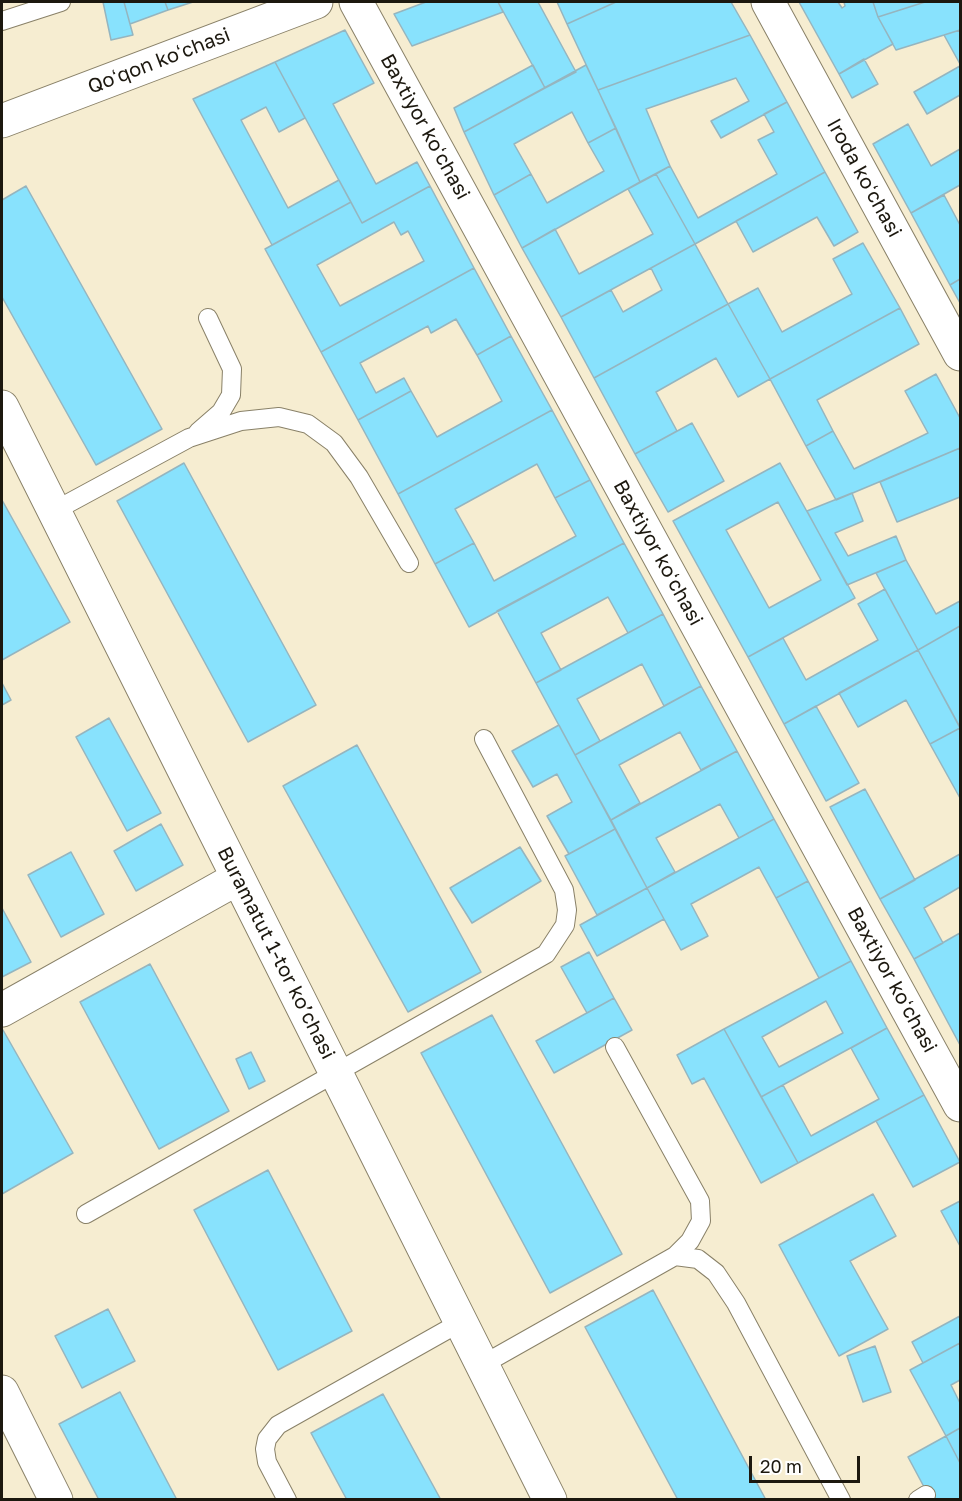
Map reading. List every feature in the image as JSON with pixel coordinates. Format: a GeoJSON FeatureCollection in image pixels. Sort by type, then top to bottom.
{"type":"FeatureCollection","features":[{"type":"Feature","properties":{"kind":"street","name":"Qoʻqon koʻchasi"},"geometry":{"type":"LineString","coordinates":[[2,120],[316,2]]}},
{"type":"Feature","properties":{"kind":"street","name":"Baxtiyor koʻchasi"},"geometry":{"type":"LineString","coordinates":[[356,2],[960,1106]]}},
{"type":"Feature","properties":{"kind":"street","name":"Iroda koʻchasi"},"geometry":{"type":"LineString","coordinates":[[768,2],[960,354]]}},
{"type":"Feature","properties":{"kind":"street","name":"Buramatut 1-tor koʼchasi"},"geometry":{"type":"LineString","coordinates":[[2,407],[550,1500]]}},
{"type":"Feature","properties":{"kind":"street"},"geometry":{"type":"LineString","coordinates":[[2,1010],[238,878]]}},
{"type":"Feature","properties":{"kind":"street"},"geometry":{"type":"LineString","coordinates":[[2,1392],[56,1500]]}},
{"type":"Feature","properties":{"kind":"lane"},"geometry":{"type":"LineString","coordinates":[[2,21],[62,2]]}},
{"type":"Feature","properties":{"kind":"lane"},"geometry":{"type":"LineString","coordinates":[[54,511],[189,438],[222,412],[231,395],[232,369],[208,318]]}},
{"type":"Feature","properties":{"kind":"lane"},"geometry":{"type":"LineString","coordinates":[[189,438],[241,421],[279,417],[308,424],[334,443],[359,477],[409,563]]}},
{"type":"Feature","properties":{"kind":"lane"},"geometry":{"type":"LineString","coordinates":[[86,1214],[536,962],[546,954],[565,925],[567,909],[564,890],[484,739]]}},
{"type":"Feature","properties":{"kind":"lane"},"geometry":{"type":"LineString","coordinates":[[482,1365],[675,1256],[690,1241],[701,1221],[700,1201],[615,1047]]}},
{"type":"Feature","properties":{"kind":"lane"},"geometry":{"type":"LineString","coordinates":[[675,1256],[698,1259],[716,1273],[736,1303],[841,1500]]}},
{"type":"Feature","properties":{"kind":"lane"},"geometry":{"type":"LineString","coordinates":[[287,1500],[267,1462],[265,1449],[267,1439],[278,1425],[288,1417],[461,1322]]}},
{"type":"Feature","properties":{"kind":"building"},"geometry":{"type":"Polygon","coordinates":[[[103,2],[124,2],[133,35],[111,40],[103,2]]]}},
{"type":"Feature","properties":{"kind":"building"},"geometry":{"type":"Polygon","coordinates":[[[124,2],[165,2],[168,10],[130,24],[124,2]]]}},
{"type":"Feature","properties":{"kind":"building"},"geometry":{"type":"Polygon","coordinates":[[[165,2],[193,2],[168,10],[165,2]]]}},
{"type":"Feature","properties":{"kind":"building"},"geometry":{"type":"Polygon","coordinates":[[[426,2],[498,2],[503,12],[412,46],[394,14],[426,2]]]}},
{"type":"Feature","properties":{"kind":"building"},"geometry":{"type":"Polygon","coordinates":[[[498,2],[538,2],[576,72],[545,88],[498,2]]]}},
{"type":"Feature","properties":{"kind":"building"},"geometry":{"type":"Polygon","coordinates":[[[557,2],[616,2],[567,24],[557,2]]]}},
{"type":"Feature","properties":{"kind":"building"},"geometry":{"type":"Polygon","coordinates":[[[616,2],[731,2],[750,35],[598,90],[567,24],[616,2]]]}},
{"type":"Feature","properties":{"kind":"building"},"geometry":{"type":"Polygon","coordinates":[[[799,2],[838,2],[842,8],[845,6],[844,2],[873,2],[878,17],[893,44],[839,74],[799,2]]]}},
{"type":"Feature","properties":{"kind":"building"},"geometry":{"type":"Polygon","coordinates":[[[873,2],[925,2],[878,17],[873,2]]]}},
{"type":"Feature","properties":{"kind":"building"},"geometry":{"type":"Polygon","coordinates":[[[925,2],[960,2],[960,30],[896,50],[878,17],[925,2]]]}},
{"type":"Feature","properties":{"kind":"building"},"geometry":{"type":"Polygon","coordinates":[[[345,30],[374,83],[333,104],[376,184],[417,162],[430,186],[362,223],[275,62],[345,30]]]}},
{"type":"Feature","properties":{"kind":"building"},"geometry":{"type":"Polygon","coordinates":[[[960,30],[960,64],[944,35],[960,30]]]}},
{"type":"Feature","properties":{"kind":"building"},"geometry":{"type":"Polygon","coordinates":[[[750,35],[787,102],[721,138],[711,121],[749,101],[736,78],[646,109],[670,166],[640,182],[598,90],[750,35]]]}},
{"type":"Feature","properties":{"kind":"building"},"geometry":{"type":"Polygon","coordinates":[[[864,59],[878,84],[852,98],[839,74],[864,59]]]}},
{"type":"Feature","properties":{"kind":"building"},"geometry":{"type":"Polygon","coordinates":[[[275,62],[305,118],[279,132],[266,107],[241,120],[288,208],[339,180],[351,202],[272,245],[193,99],[275,62]]]}},
{"type":"Feature","properties":{"kind":"building"},"geometry":{"type":"Polygon","coordinates":[[[533,65],[545,88],[464,132],[454,108],[533,65]]]}},
{"type":"Feature","properties":{"kind":"building"},"geometry":{"type":"Polygon","coordinates":[[[586,65],[616,128],[588,143],[572,112],[514,144],[531,174],[494,195],[464,132],[586,65]]]}},
{"type":"Feature","properties":{"kind":"building"},"geometry":{"type":"Polygon","coordinates":[[[960,66],[960,95],[927,114],[914,92],[960,66]]]}},
{"type":"Feature","properties":{"kind":"building"},"geometry":{"type":"Polygon","coordinates":[[[787,102],[825,172],[695,244],[656,174],[670,166],[698,218],[777,174],[758,140],[774,132],[764,114],[787,102]]]}},
{"type":"Feature","properties":{"kind":"building"},"geometry":{"type":"Polygon","coordinates":[[[908,124],[931,166],[960,149],[960,185],[911,213],[873,144],[908,124]]]}},
{"type":"Feature","properties":{"kind":"building"},"geometry":{"type":"Polygon","coordinates":[[[616,128],[640,182],[522,248],[494,195],[531,174],[547,203],[604,171],[588,143],[616,128]]]}},
{"type":"Feature","properties":{"kind":"building"},"geometry":{"type":"Polygon","coordinates":[[[825,172],[858,232],[834,246],[817,217],[753,252],[736,221],[825,172]]]}},
{"type":"Feature","properties":{"kind":"building"},"geometry":{"type":"Polygon","coordinates":[[[656,174],[695,244],[561,317],[522,248],[555,229],[579,274],[653,234],[628,189],[656,174]]]}},
{"type":"Feature","properties":{"kind":"building"},"geometry":{"type":"Polygon","coordinates":[[[26,186],[162,429],[96,465],[2,297],[2,200],[26,186]]]}},
{"type":"Feature","properties":{"kind":"building"},"geometry":{"type":"Polygon","coordinates":[[[430,186],[474,268],[321,352],[265,249],[351,202],[362,223],[430,186]],[[394,222],[317,265],[340,306],[424,261],[408,231],[401,235],[394,222]]]}},
{"type":"Feature","properties":{"kind":"building"},"geometry":{"type":"Polygon","coordinates":[[[944,195],[960,225],[960,279],[950,285],[911,213],[944,195]]]}},
{"type":"Feature","properties":{"kind":"building"},"geometry":{"type":"Polygon","coordinates":[[[863,243],[900,308],[770,379],[728,304],[758,288],[782,332],[852,294],[833,259],[863,243]]]}},
{"type":"Feature","properties":{"kind":"building"},"geometry":{"type":"Polygon","coordinates":[[[695,244],[728,304],[594,378],[561,317],[611,290],[623,312],[662,290],[651,268],[695,244]]]}},
{"type":"Feature","properties":{"kind":"building"},"geometry":{"type":"Polygon","coordinates":[[[474,268],[511,336],[477,355],[456,319],[431,333],[428,326],[360,363],[376,393],[404,378],[411,391],[358,420],[321,352],[474,268]]]}},
{"type":"Feature","properties":{"kind":"building"},"geometry":{"type":"Polygon","coordinates":[[[960,279],[960,303],[950,285],[960,279]]]}},
{"type":"Feature","properties":{"kind":"building"},"geometry":{"type":"Polygon","coordinates":[[[728,304],[770,379],[738,397],[716,358],[656,392],[677,431],[635,454],[594,378],[728,304]]]}},
{"type":"Feature","properties":{"kind":"building"},"geometry":{"type":"Polygon","coordinates":[[[900,308],[919,344],[817,400],[833,431],[806,446],[770,379],[900,308]]]}},
{"type":"Feature","properties":{"kind":"building"},"geometry":{"type":"Polygon","coordinates":[[[511,336],[552,410],[398,494],[358,420],[411,391],[437,437],[502,401],[477,355],[511,336]]]}},
{"type":"Feature","properties":{"kind":"building"},"geometry":{"type":"Polygon","coordinates":[[[936,374],[960,418],[960,448],[836,500],[806,446],[833,431],[854,469],[928,433],[905,391],[936,374]]]}},
{"type":"Feature","properties":{"kind":"building"},"geometry":{"type":"Polygon","coordinates":[[[552,410],[590,480],[555,498],[537,464],[455,509],[474,543],[435,564],[398,494],[552,410]]]}},
{"type":"Feature","properties":{"kind":"building"},"geometry":{"type":"Polygon","coordinates":[[[692,423],[724,481],[668,512],[635,454],[692,423]]]}},
{"type":"Feature","properties":{"kind":"building"},"geometry":{"type":"Polygon","coordinates":[[[960,448],[960,497],[897,522],[880,482],[960,448]]]}},
{"type":"Feature","properties":{"kind":"building"},"geometry":{"type":"Polygon","coordinates":[[[184,463],[316,705],[248,742],[117,501],[184,463]]]}},
{"type":"Feature","properties":{"kind":"building"},"geometry":{"type":"Polygon","coordinates":[[[780,463],[855,598],[748,657],[673,521],[780,463]],[[778,502],[726,530],[769,608],[821,580],[778,502]]]}},
{"type":"Feature","properties":{"kind":"building"},"geometry":{"type":"Polygon","coordinates":[[[590,480],[624,543],[469,627],[435,564],[474,543],[494,581],[576,536],[555,498],[590,480]]]}},
{"type":"Feature","properties":{"kind":"building"},"geometry":{"type":"Polygon","coordinates":[[[852,493],[863,521],[835,533],[848,556],[896,536],[906,560],[847,585],[807,511],[852,493]]]}},
{"type":"Feature","properties":{"kind":"building"},"geometry":{"type":"Polygon","coordinates":[[[2,500],[70,622],[2,660],[2,500]]]}},
{"type":"Feature","properties":{"kind":"building"},"geometry":{"type":"Polygon","coordinates":[[[624,543],[663,614],[628,633],[608,597],[541,633],[561,670],[536,683],[497,611],[624,543]]]}},
{"type":"Feature","properties":{"kind":"building"},"geometry":{"type":"Polygon","coordinates":[[[906,560],[936,614],[960,601],[960,626],[918,650],[876,573],[906,560]]]}},
{"type":"Feature","properties":{"kind":"building"},"geometry":{"type":"Polygon","coordinates":[[[885,589],[918,650],[784,724],[748,657],[783,638],[806,680],[878,640],[858,604],[885,589]]]}},
{"type":"Feature","properties":{"kind":"building"},"geometry":{"type":"Polygon","coordinates":[[[663,614],[701,686],[664,706],[642,664],[577,699],[600,741],[575,755],[536,683],[663,614]]]}},
{"type":"Feature","properties":{"kind":"building"},"geometry":{"type":"Polygon","coordinates":[[[960,626],[960,727],[918,650],[960,626]]]}},
{"type":"Feature","properties":{"kind":"building"},"geometry":{"type":"Polygon","coordinates":[[[918,650],[960,728],[930,744],[906,700],[858,727],[839,693],[918,650]]]}},
{"type":"Feature","properties":{"kind":"building"},"geometry":{"type":"Polygon","coordinates":[[[2,683],[11,700],[2,705],[2,683]]]}},
{"type":"Feature","properties":{"kind":"building"},"geometry":{"type":"Polygon","coordinates":[[[701,686],[737,751],[701,770],[680,732],[619,765],[640,803],[611,820],[575,755],[701,686]]]}},
{"type":"Feature","properties":{"kind":"building"},"geometry":{"type":"Polygon","coordinates":[[[816,706],[859,783],[826,801],[784,724],[816,706]]]}},
{"type":"Feature","properties":{"kind":"building"},"geometry":{"type":"Polygon","coordinates":[[[109,718],[161,813],[127,831],[76,737],[109,718]]]}},
{"type":"Feature","properties":{"kind":"building"},"geometry":{"type":"Polygon","coordinates":[[[559,725],[615,829],[569,854],[547,816],[572,802],[557,774],[533,787],[512,751],[559,725]]]}},
{"type":"Feature","properties":{"kind":"building"},"geometry":{"type":"Polygon","coordinates":[[[960,728],[960,798],[930,744],[960,728]]]}},
{"type":"Feature","properties":{"kind":"building"},"geometry":{"type":"Polygon","coordinates":[[[357,745],[481,972],[408,1012],[283,786],[357,745]]]}},
{"type":"Feature","properties":{"kind":"building"},"geometry":{"type":"Polygon","coordinates":[[[737,751],[774,819],[739,838],[720,804],[656,838],[675,872],[647,888],[611,820],[737,751]]]}},
{"type":"Feature","properties":{"kind":"building"},"geometry":{"type":"Polygon","coordinates":[[[865,789],[915,880],[880,899],[830,807],[865,789]]]}},
{"type":"Feature","properties":{"kind":"building"},"geometry":{"type":"Polygon","coordinates":[[[774,819],[808,881],[776,898],[759,867],[691,904],[708,936],[681,950],[647,888],[774,819]]]}},
{"type":"Feature","properties":{"kind":"building"},"geometry":{"type":"Polygon","coordinates":[[[161,824],[183,865],[136,891],[114,851],[161,824]]]}},
{"type":"Feature","properties":{"kind":"building"},"geometry":{"type":"Polygon","coordinates":[[[615,829],[647,888],[597,915],[565,856],[615,829]]]}},
{"type":"Feature","properties":{"kind":"building"},"geometry":{"type":"Polygon","coordinates":[[[520,847],[541,881],[472,923],[450,888],[520,847]]]}},
{"type":"Feature","properties":{"kind":"building"},"geometry":{"type":"Polygon","coordinates":[[[71,852],[104,914],[61,937],[28,875],[71,852]]]}},
{"type":"Feature","properties":{"kind":"building"},"geometry":{"type":"Polygon","coordinates":[[[960,854],[960,887],[924,908],[943,943],[914,959],[880,899],[960,854]]]}},
{"type":"Feature","properties":{"kind":"building"},"geometry":{"type":"Polygon","coordinates":[[[808,881],[851,961],[819,978],[776,898],[808,881]]]}},
{"type":"Feature","properties":{"kind":"building"},"geometry":{"type":"Polygon","coordinates":[[[647,888],[664,919],[597,956],[580,925],[647,888]]]}},
{"type":"Feature","properties":{"kind":"building"},"geometry":{"type":"Polygon","coordinates":[[[2,908],[31,962],[2,977],[2,908]]]}},
{"type":"Feature","properties":{"kind":"building"},"geometry":{"type":"Polygon","coordinates":[[[960,933],[960,1045],[914,959],[960,933]]]}},
{"type":"Feature","properties":{"kind":"building"},"geometry":{"type":"Polygon","coordinates":[[[589,952],[614,998],[587,1013],[561,967],[589,952]]]}},
{"type":"Feature","properties":{"kind":"building"},"geometry":{"type":"Polygon","coordinates":[[[851,961],[887,1028],[761,1097],[724,1029],[851,961]],[[826,1001],[762,1037],[779,1067],[843,1033],[826,1001]]]}},
{"type":"Feature","properties":{"kind":"building"},"geometry":{"type":"Polygon","coordinates":[[[150,964],[229,1111],[159,1149],[80,1002],[150,964]]]}},
{"type":"Feature","properties":{"kind":"building"},"geometry":{"type":"Polygon","coordinates":[[[614,998],[632,1030],[554,1073],[536,1041],[614,998]]]}},
{"type":"Feature","properties":{"kind":"building"},"geometry":{"type":"Polygon","coordinates":[[[492,1015],[622,1254],[550,1293],[421,1053],[492,1015]]]}},
{"type":"Feature","properties":{"kind":"building"},"geometry":{"type":"Polygon","coordinates":[[[887,1028],[924,1095],[798,1163],[761,1097],[783,1085],[811,1136],[879,1099],[851,1048],[887,1028]]]}},
{"type":"Feature","properties":{"kind":"building"},"geometry":{"type":"Polygon","coordinates":[[[724,1029],[798,1163],[761,1183],[704,1078],[692,1084],[677,1055],[724,1029]]]}},
{"type":"Feature","properties":{"kind":"building"},"geometry":{"type":"Polygon","coordinates":[[[2,1031],[73,1153],[2,1194],[2,1031]]]}},
{"type":"Feature","properties":{"kind":"building"},"geometry":{"type":"Polygon","coordinates":[[[251,1052],[265,1081],[249,1089],[236,1059],[251,1052]]]}},
{"type":"Feature","properties":{"kind":"building"},"geometry":{"type":"Polygon","coordinates":[[[924,1095],[960,1162],[913,1187],[876,1121],[924,1095]]]}},
{"type":"Feature","properties":{"kind":"building"},"geometry":{"type":"Polygon","coordinates":[[[268,1170],[352,1331],[278,1370],[194,1210],[268,1170]]]}},
{"type":"Feature","properties":{"kind":"building"},"geometry":{"type":"Polygon","coordinates":[[[873,1194],[896,1236],[850,1261],[888,1329],[839,1356],[779,1245],[873,1194]]]}},
{"type":"Feature","properties":{"kind":"building"},"geometry":{"type":"Polygon","coordinates":[[[960,1201],[960,1246],[941,1211],[960,1201]]]}},
{"type":"Feature","properties":{"kind":"building"},"geometry":{"type":"Polygon","coordinates":[[[653,1290],[766,1500],[678,1500],[585,1327],[653,1290]]]}},
{"type":"Feature","properties":{"kind":"building"},"geometry":{"type":"Polygon","coordinates":[[[108,1309],[135,1361],[82,1388],[55,1336],[108,1309]]]}},
{"type":"Feature","properties":{"kind":"building"},"geometry":{"type":"Polygon","coordinates":[[[960,1316],[960,1343],[923,1363],[912,1342],[960,1316]]]}},
{"type":"Feature","properties":{"kind":"building"},"geometry":{"type":"Polygon","coordinates":[[[960,1343],[960,1380],[951,1385],[960,1403],[960,1428],[946,1436],[910,1370],[960,1343]]]}},
{"type":"Feature","properties":{"kind":"building"},"geometry":{"type":"Polygon","coordinates":[[[875,1346],[891,1392],[863,1402],[847,1356],[875,1346]]]}},
{"type":"Feature","properties":{"kind":"building"},"geometry":{"type":"Polygon","coordinates":[[[120,1392],[177,1500],[99,1500],[59,1424],[120,1392]]]}},
{"type":"Feature","properties":{"kind":"building"},"geometry":{"type":"Polygon","coordinates":[[[383,1394],[441,1500],[347,1500],[311,1433],[383,1394]]]}},
{"type":"Feature","properties":{"kind":"building"},"geometry":{"type":"Polygon","coordinates":[[[960,1428],[960,1463],[946,1436],[960,1428]]]}},
{"type":"Feature","properties":{"kind":"building"},"geometry":{"type":"Polygon","coordinates":[[[946,1436],[960,1463],[960,1500],[931,1500],[908,1457],[946,1436]]]}}]}
